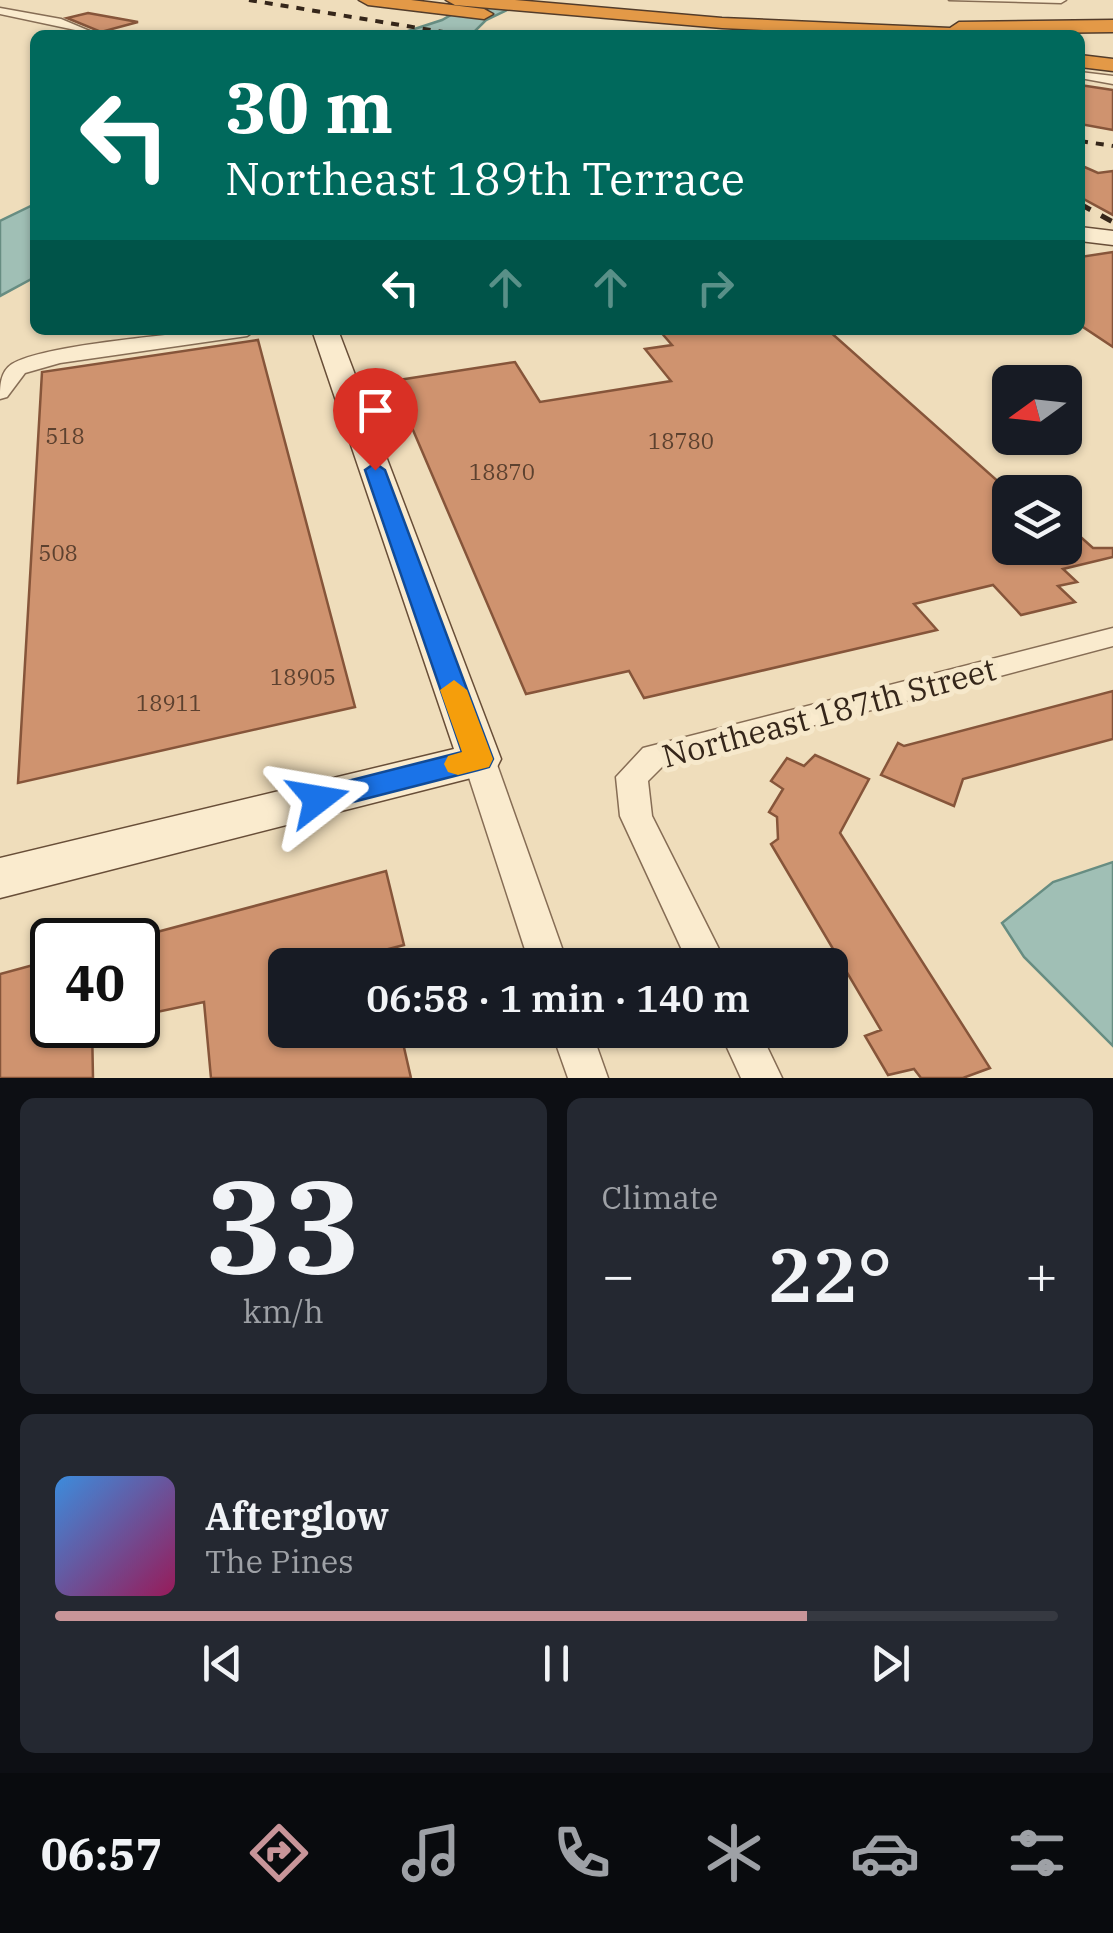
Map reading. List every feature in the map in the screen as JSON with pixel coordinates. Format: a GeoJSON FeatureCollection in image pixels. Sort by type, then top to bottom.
{"type":"FeatureCollection","features":[{"type":"Feature","properties":{"kind":"highway"},"geometry":{"type":"LineString","coordinates":[[420,0],[656,30]]}},
{"type":"Feature","properties":{"kind":"highway"},"geometry":{"type":"LineString","coordinates":[[362,1],[449,5]]}},
{"type":"Feature","properties":{"kind":"highway"},"geometry":{"type":"LineString","coordinates":[[513,13],[878,30]]}},
{"type":"Feature","properties":{"kind":"highway"},"geometry":{"type":"LineString","coordinates":[[513,13],[708,30]]}},
{"type":"Feature","properties":{"kind":"highway"},"geometry":{"type":"LineString","coordinates":[[513,13],[812,30]]}},
{"type":"Feature","properties":{"kind":"highway"},"geometry":{"type":"LineString","coordinates":[[722,23],[1012,29],[1113,26]]}},
{"type":"Feature","properties":{"kind":"highway"},"geometry":{"type":"LineString","coordinates":[[1085,45],[1113,46]]}},
{"type":"Feature","properties":{"kind":"highway"},"geometry":{"type":"LineString","coordinates":[[1085,62],[1113,65]]}},
{"type":"Feature","properties":{"kind":"street"},"geometry":{"type":"LineString","coordinates":[[954,0],[1061,0]]}},
{"type":"Feature","properties":{"kind":"street"},"geometry":{"type":"LineString","coordinates":[[0,11],[80,30]]}},
{"type":"Feature","properties":{"kind":"street"},"geometry":{"type":"LineString","coordinates":[[1085,76],[1113,80]]}},
{"type":"Feature","properties":{"kind":"street"},"geometry":{"type":"LineString","coordinates":[[1085,235],[1113,238]]}},
{"type":"Feature","properties":{"kind":"street"},"geometry":{"type":"LineString","coordinates":[[0,393],[18,370],[58,357],[211,335]]}},
{"type":"Feature","properties":{"kind":"street"},"geometry":{"type":"LineString","coordinates":[[327,335],[542,948]]}},
{"type":"Feature","properties":{"kind":"street","name":"Northeast 187th Street"},"geometry":{"type":"LineString","coordinates":[[700,948],[636,816],[632,777],[654,756],[1113,637]]}},
{"type":"Feature","properties":{"kind":"street"},"geometry":{"type":"LineString","coordinates":[[0,878],[478,759]]}},
{"type":"Feature","properties":{"kind":"street"},"geometry":{"type":"LineString","coordinates":[[577,1048],[588,1078]]}},
{"type":"Feature","properties":{"kind":"street"},"geometry":{"type":"LineString","coordinates":[[748,1048],[762,1078]]}},
{"type":"Feature","properties":{"kind":"water"},"geometry":{"type":"Polygon","coordinates":[[[477,0],[528,0],[486,20],[476,30],[411,30],[442,20],[477,0]]]}},
{"type":"Feature","properties":{"kind":"water"},"geometry":{"type":"Polygon","coordinates":[[[30,206],[30,280],[0,296],[0,221],[30,206]]]}},
{"type":"Feature","properties":{"kind":"water"},"geometry":{"type":"Polygon","coordinates":[[[1113,862],[1113,1046],[1024,957],[1002,923],[1053,882],[1113,862]]]}},
{"type":"Feature","properties":{"kind":"building"},"geometry":{"type":"Polygon","coordinates":[[[88,13],[138,22],[96,30],[67,18],[88,13]]]}},
{"type":"Feature","properties":{"kind":"building"},"geometry":{"type":"Polygon","coordinates":[[[1085,86],[1113,90],[1113,130],[1085,125],[1085,86]]]}},
{"type":"Feature","properties":{"kind":"building"},"geometry":{"type":"Polygon","coordinates":[[[1085,167],[1098,173],[1113,171],[1113,215],[1085,200],[1085,167]]]}},
{"type":"Feature","properties":{"kind":"building"},"geometry":{"type":"Polygon","coordinates":[[[1113,252],[1113,347],[1085,328],[1085,256],[1113,252]]]}},
{"type":"Feature","properties":{"kind":"building"},"geometry":{"type":"Polygon","coordinates":[[[663,335],[834,335],[992,476],[992,565],[1080,565],[1063,569],[1077,582],[1058,586],[1075,602],[1021,615],[993,585],[914,604],[937,630],[644,698],[629,671],[526,694],[392,381],[515,362],[540,402],[671,381],[645,349],[672,345],[663,335]]]}},
{"type":"Feature","properties":{"kind":"building"},"geometry":{"type":"Polygon","coordinates":[[[258,340],[355,707],[18,783],[42,372],[258,340]]]}},
{"type":"Feature","properties":{"kind":"building"},"geometry":{"type":"Polygon","coordinates":[[[1082,538],[1093,548],[1113,548],[1113,557],[1082,564],[1082,538]]]}},
{"type":"Feature","properties":{"kind":"building"},"geometry":{"type":"Polygon","coordinates":[[[1113,691],[1113,739],[963,779],[954,806],[881,775],[898,743],[904,746],[1113,691]]]}},
{"type":"Feature","properties":{"kind":"building"},"geometry":{"type":"Polygon","coordinates":[[[815,755],[869,779],[840,833],[990,1068],[963,1078],[921,1078],[914,1069],[888,1075],[865,1036],[881,1030],[848,974],[848,948],[833,948],[771,844],[778,839],[777,817],[769,812],[783,789],[771,781],[787,758],[804,766],[815,755]]]}},
{"type":"Feature","properties":{"kind":"building"},"geometry":{"type":"Polygon","coordinates":[[[386,871],[404,945],[268,948],[268,1048],[404,1048],[411,1078],[211,1078],[204,1002],[160,1011],[160,931],[386,871]]]}},
{"type":"Feature","properties":{"kind":"building"},"geometry":{"type":"Polygon","coordinates":[[[30,966],[30,1048],[92,1048],[93,1078],[0,1078],[0,974],[30,966]]]}},
{"type":"Feature","properties":{"kind":"railway"},"geometry":{"type":"LineString","coordinates":[[249,0],[431,30]]}},
{"type":"Feature","properties":{"kind":"railway"},"geometry":{"type":"LineString","coordinates":[[1085,142],[1113,146]]}},
{"type":"Feature","properties":{"kind":"railway"},"geometry":{"type":"LineString","coordinates":[[1085,207],[1113,222]]}},
{"type":"Feature","properties":{"kind":"slow traffic"},"geometry":{"type":"LineString","coordinates":[[454,690],[478,759],[458,764]]}},
{"type":"Feature","properties":{"kind":"route"},"geometry":{"type":"LineString","coordinates":[[318,799],[478,759],[375,470]]}}]}
